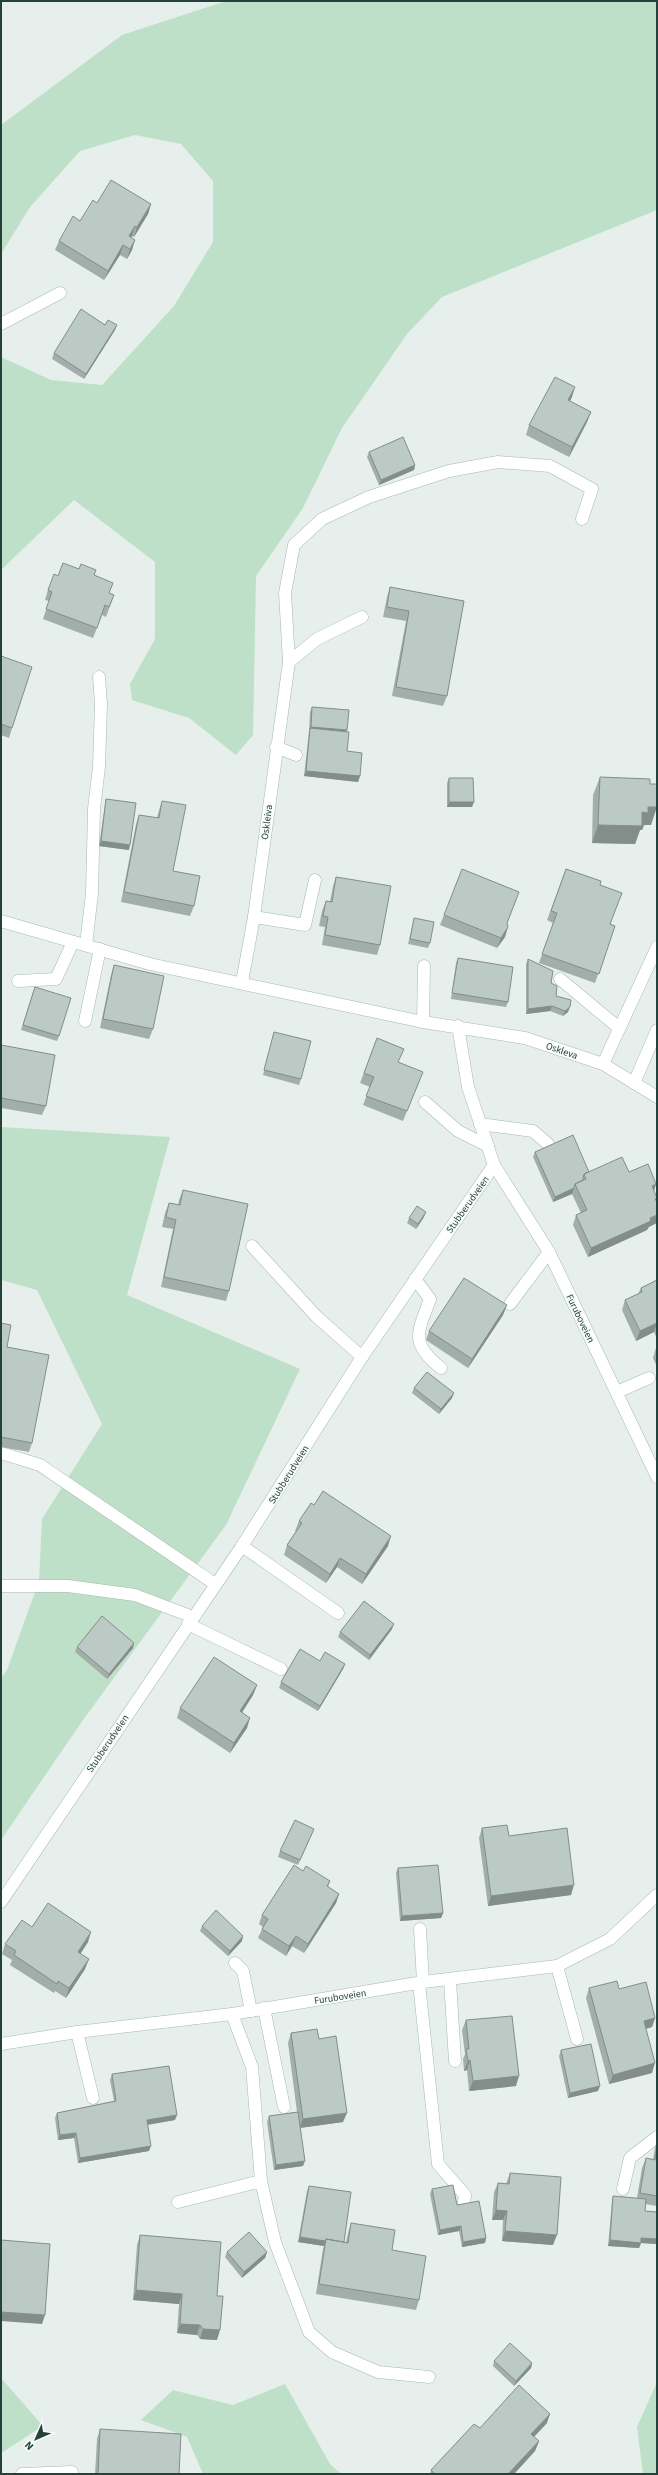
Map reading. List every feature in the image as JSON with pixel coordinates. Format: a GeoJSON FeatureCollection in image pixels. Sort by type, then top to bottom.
{"type":"FeatureCollection","features":[{"type":"Feature","properties":{"kind":"street"},"geometry":{"type":"LineString","coordinates":[[1,324],[60,293]]}},
{"type":"Feature","properties":{"kind":"street","name":"Oskleiva"},"geometry":{"type":"LineString","coordinates":[[242,982],[254,917],[276,747],[289,662],[285,592],[294,545],[322,519],[369,497],[449,471],[498,462],[550,466],[592,489],[582,518]]}},
{"type":"Feature","properties":{"kind":"street"},"geometry":{"type":"LineString","coordinates":[[289,662],[317,639],[362,617]]}},
{"type":"Feature","properties":{"kind":"street"},"geometry":{"type":"LineString","coordinates":[[86,945],[92,893],[94,809],[99,767],[102,704],[99,677]]}},
{"type":"Feature","properties":{"kind":"street"},"geometry":{"type":"LineString","coordinates":[[276,747],[296,755]]}},
{"type":"Feature","properties":{"kind":"street"},"geometry":{"type":"LineString","coordinates":[[254,917],[305,925],[315,880]]}},
{"type":"Feature","properties":{"kind":"street"},"geometry":{"type":"LineString","coordinates":[[1,921],[150,964],[242,982],[423,1022],[458,1026]]}},
{"type":"Feature","properties":{"kind":"street"},"geometry":{"type":"LineString","coordinates":[[18,981],[56,979],[73,942]]}},
{"type":"Feature","properties":{"kind":"street"},"geometry":{"type":"LineString","coordinates":[[602,1064],[657,947]]}},
{"type":"Feature","properties":{"kind":"street"},"geometry":{"type":"LineString","coordinates":[[86,1021],[100,949]]}},
{"type":"Feature","properties":{"kind":"street"},"geometry":{"type":"LineString","coordinates":[[423,1022],[424,966]]}},
{"type":"Feature","properties":{"kind":"street"},"geometry":{"type":"LineString","coordinates":[[560,979],[619,1028]]}},
{"type":"Feature","properties":{"kind":"street","name":"Oskleva"},"geometry":{"type":"LineString","coordinates":[[458,1026],[525,1038],[602,1064],[657,1097]]}},
{"type":"Feature","properties":{"kind":"street","name":"Stubberudveien"},"geometry":{"type":"LineString","coordinates":[[1,1902],[242,1546],[362,1357],[494,1165],[468,1087],[458,1026]]}},
{"type":"Feature","properties":{"kind":"street"},"geometry":{"type":"LineString","coordinates":[[634,1083],[657,1030]]}},
{"type":"Feature","properties":{"kind":"street"},"geometry":{"type":"LineString","coordinates":[[425,1102],[458,1131],[488,1146]]}},
{"type":"Feature","properties":{"kind":"street"},"geometry":{"type":"LineString","coordinates":[[480,1124],[533,1131],[548,1144]]}},
{"type":"Feature","properties":{"kind":"street","name":"Furuboveien"},"geometry":{"type":"LineString","coordinates":[[494,1165],[549,1252],[657,1477]]}},
{"type":"Feature","properties":{"kind":"street"},"geometry":{"type":"LineString","coordinates":[[252,1246],[316,1316],[362,1357]]}},
{"type":"Feature","properties":{"kind":"street"},"geometry":{"type":"LineString","coordinates":[[510,1304],[549,1252]]}},
{"type":"Feature","properties":{"kind":"street"},"geometry":{"type":"LineString","coordinates":[[415,1279],[430,1298],[418,1333],[424,1355],[441,1368]]}},
{"type":"Feature","properties":{"kind":"street"},"geometry":{"type":"LineString","coordinates":[[617,1392],[649,1378]]}},
{"type":"Feature","properties":{"kind":"street"},"geometry":{"type":"LineString","coordinates":[[1,1453],[40,1465],[215,1584]]}},
{"type":"Feature","properties":{"kind":"street"},"geometry":{"type":"LineString","coordinates":[[242,1546],[338,1613]]}},
{"type":"Feature","properties":{"kind":"street"},"geometry":{"type":"LineString","coordinates":[[1,1586],[68,1586],[135,1595],[190,1621],[281,1669]]}},
{"type":"Feature","properties":{"kind":"street","name":"Furuboveien"},"geometry":{"type":"LineString","coordinates":[[1,2044],[77,2032],[232,2014],[421,1983],[557,1966],[610,1939],[657,1895]]}},
{"type":"Feature","properties":{"kind":"street"},"geometry":{"type":"LineString","coordinates":[[420,1929],[421,1983],[438,2164],[465,2195],[464,2202]]}},
{"type":"Feature","properties":{"kind":"street"},"geometry":{"type":"LineString","coordinates":[[235,1963],[243,1971],[251,2011]]}},
{"type":"Feature","properties":{"kind":"street"},"geometry":{"type":"LineString","coordinates":[[557,1966],[577,2039]]}},
{"type":"Feature","properties":{"kind":"street"},"geometry":{"type":"LineString","coordinates":[[450,1980],[455,2061]]}},
{"type":"Feature","properties":{"kind":"street"},"geometry":{"type":"LineString","coordinates":[[264,2008],[284,2107]]}},
{"type":"Feature","properties":{"kind":"street"},"geometry":{"type":"LineString","coordinates":[[232,2014],[252,2067],[261,2181],[275,2242],[309,2332],[332,2352],[378,2372],[429,2377]]}},
{"type":"Feature","properties":{"kind":"street"},"geometry":{"type":"LineString","coordinates":[[77,2032],[93,2098]]}},
{"type":"Feature","properties":{"kind":"street"},"geometry":{"type":"LineString","coordinates":[[624,2189],[630,2158],[657,2137]]}},
{"type":"Feature","properties":{"kind":"street"},"geometry":{"type":"LineString","coordinates":[[178,2202],[261,2181]]}},
{"type":"Feature","properties":{"kind":"street"},"geometry":{"type":"LineString","coordinates":[[22,2474],[72,2472]]}},
{"type":"Feature","properties":{"kind":"green space"},"geometry":{"type":"Polygon","coordinates":[[[226,1],[657,1],[657,210],[442,297],[407,334],[342,428],[303,508],[256,576],[253,735],[236,755],[189,718],[132,700],[130,684],[155,639],[155,562],[74,500],[1,570],[1,357],[51,380],[102,385],[174,306],[213,242],[213,181],[181,144],[135,135],[80,151],[30,207],[1,254],[1,125],[122,35],[226,1]]]}},
{"type":"Feature","properties":{"kind":"green space"},"geometry":{"type":"Polygon","coordinates":[[[1,1127],[170,1137],[127,1295],[300,1369],[226,1525],[83,1720],[1,1840],[1,1678],[7,1670],[39,1581],[42,1519],[102,1424],[37,1290],[1,1280],[1,1127]]]}},
{"type":"Feature","properties":{"kind":"green space"},"geometry":{"type":"Polygon","coordinates":[[[1,2378],[43,2426],[1,2453],[1,2378]]]}},
{"type":"Feature","properties":{"kind":"green space"},"geometry":{"type":"Polygon","coordinates":[[[657,2382],[657,2474],[643,2474],[637,2427],[657,2382]]]}},
{"type":"Feature","properties":{"kind":"green space"},"geometry":{"type":"Polygon","coordinates":[[[285,2384],[330,2464],[341,2474],[203,2474],[187,2437],[141,2420],[173,2390],[233,2405],[285,2384]]]}},
{"type":"Feature","properties":{"kind":"building"},"geometry":{"type":"Polygon","coordinates":[[[111,180],[151,204],[137,227],[135,226],[129,236],[135,240],[130,249],[123,245],[108,271],[59,241],[73,216],[80,221],[93,200],[97,203],[111,180]]]}},
{"type":"Feature","properties":{"kind":"building"},"geometry":{"type":"Polygon","coordinates":[[[81,309],[105,325],[108,320],[117,325],[86,374],[54,353],[81,309]]]}},
{"type":"Feature","properties":{"kind":"building"},"geometry":{"type":"Polygon","coordinates":[[[555,377],[575,387],[568,400],[591,412],[572,447],[529,425],[555,377]]]}},
{"type":"Feature","properties":{"kind":"building"},"geometry":{"type":"Polygon","coordinates":[[[403,437],[415,465],[381,480],[369,452],[403,437]]]}},
{"type":"Feature","properties":{"kind":"building"},"geometry":{"type":"Polygon","coordinates":[[[63,563],[79,569],[81,564],[96,570],[94,575],[113,583],[109,593],[114,595],[109,607],[105,605],[97,628],[46,609],[52,592],[48,590],[54,574],[58,576],[63,563]]]}},
{"type":"Feature","properties":{"kind":"building"},"geometry":{"type":"Polygon","coordinates":[[[390,587],[464,601],[447,696],[396,687],[409,611],[387,607],[390,587]]]}},
{"type":"Feature","properties":{"kind":"building"},"geometry":{"type":"Polygon","coordinates":[[[1,656],[32,667],[12,728],[1,724],[1,656]]]}},
{"type":"Feature","properties":{"kind":"building"},"geometry":{"type":"Polygon","coordinates":[[[312,707],[349,710],[347,730],[311,727],[312,707]]]}},
{"type":"Feature","properties":{"kind":"building"},"geometry":{"type":"Polygon","coordinates":[[[310,728],[349,732],[347,751],[362,753],[360,776],[306,771],[310,728]]]}},
{"type":"Feature","properties":{"kind":"building"},"geometry":{"type":"Polygon","coordinates":[[[600,777],[650,779],[650,784],[657,784],[657,807],[648,807],[648,813],[642,812],[642,826],[598,825],[600,777]]]}},
{"type":"Feature","properties":{"kind":"building"},"geometry":{"type":"Polygon","coordinates":[[[449,778],[473,778],[474,802],[449,802],[449,778]]]}},
{"type":"Feature","properties":{"kind":"building"},"geometry":{"type":"Polygon","coordinates":[[[106,799],[136,803],[130,845],[101,841],[106,799]]]}},
{"type":"Feature","properties":{"kind":"building"},"geometry":{"type":"Polygon","coordinates":[[[162,801],[186,805],[173,871],[200,876],[194,906],[124,892],[139,815],[159,818],[162,801]]]}},
{"type":"Feature","properties":{"kind":"building"},"geometry":{"type":"Polygon","coordinates":[[[462,869],[519,892],[507,923],[508,927],[501,938],[444,915],[462,869]]]}},
{"type":"Feature","properties":{"kind":"building"},"geometry":{"type":"Polygon","coordinates":[[[566,869],[601,881],[600,885],[622,893],[610,924],[615,926],[599,974],[542,954],[557,913],[551,911],[566,869]]]}},
{"type":"Feature","properties":{"kind":"building"},"geometry":{"type":"Polygon","coordinates":[[[336,877],[391,886],[380,945],[325,935],[328,917],[323,916],[326,901],[332,902],[336,877]]]}},
{"type":"Feature","properties":{"kind":"building"},"geometry":{"type":"Polygon","coordinates":[[[414,918],[434,922],[430,943],[410,939],[414,918]]]}},
{"type":"Feature","properties":{"kind":"building"},"geometry":{"type":"Polygon","coordinates":[[[458,958],[513,967],[508,1002],[452,993],[458,958]]]}},
{"type":"Feature","properties":{"kind":"building"},"geometry":{"type":"Polygon","coordinates":[[[528,959],[553,971],[551,983],[557,986],[556,996],[571,1000],[570,1007],[565,1011],[552,1006],[528,1009],[528,959]]]}},
{"type":"Feature","properties":{"kind":"building"},"geometry":{"type":"Polygon","coordinates":[[[114,965],[164,976],[153,1029],[103,1019],[114,965]]]}},
{"type":"Feature","properties":{"kind":"building"},"geometry":{"type":"Polygon","coordinates":[[[35,987],[71,998],[59,1036],[23,1025],[35,987]]]}},
{"type":"Feature","properties":{"kind":"building"},"geometry":{"type":"Polygon","coordinates":[[[274,1032],[311,1041],[301,1079],[264,1070],[274,1032]]]}},
{"type":"Feature","properties":{"kind":"building"},"geometry":{"type":"Polygon","coordinates":[[[377,1038],[404,1049],[398,1062],[423,1072],[407,1111],[366,1096],[374,1077],[364,1073],[377,1038]]]}},
{"type":"Feature","properties":{"kind":"building"},"geometry":{"type":"Polygon","coordinates":[[[1,1045],[55,1055],[46,1106],[1,1098],[1,1045]]]}},
{"type":"Feature","properties":{"kind":"building"},"geometry":{"type":"Polygon","coordinates":[[[573,1135],[589,1172],[584,1174],[583,1180],[575,1184],[574,1188],[555,1197],[535,1152],[573,1135]]]}},
{"type":"Feature","properties":{"kind":"building"},"geometry":{"type":"Polygon","coordinates":[[[622,1157],[629,1172],[648,1164],[656,1184],[652,1186],[657,1198],[655,1199],[657,1202],[657,1215],[650,1218],[651,1221],[591,1248],[576,1215],[587,1210],[575,1184],[586,1179],[584,1174],[622,1157]]]}},
{"type":"Feature","properties":{"kind":"building"},"geometry":{"type":"Polygon","coordinates":[[[183,1190],[248,1204],[229,1291],[164,1277],[176,1220],[166,1217],[169,1203],[180,1205],[183,1190]]]}},
{"type":"Feature","properties":{"kind":"building"},"geometry":{"type":"Polygon","coordinates":[[[417,1206],[426,1212],[418,1224],[409,1218],[417,1206]]]}},
{"type":"Feature","properties":{"kind":"building"},"geometry":{"type":"Polygon","coordinates":[[[464,1278],[507,1305],[472,1359],[429,1331],[464,1278]]]}},
{"type":"Feature","properties":{"kind":"building"},"geometry":{"type":"Polygon","coordinates":[[[657,1280],[657,1323],[640,1331],[625,1300],[642,1292],[641,1288],[657,1280]]]}},
{"type":"Feature","properties":{"kind":"building"},"geometry":{"type":"Polygon","coordinates":[[[1,1323],[11,1325],[7,1347],[49,1355],[32,1443],[1,1437],[1,1323]]]}},
{"type":"Feature","properties":{"kind":"building"},"geometry":{"type":"Polygon","coordinates":[[[427,1372],[454,1393],[441,1409],[414,1388],[427,1372]]]}},
{"type":"Feature","properties":{"kind":"building"},"geometry":{"type":"Polygon","coordinates":[[[323,1491],[391,1536],[366,1574],[340,1558],[330,1574],[287,1545],[302,1523],[299,1521],[311,1503],[314,1505],[323,1491]]]}},
{"type":"Feature","properties":{"kind":"building"},"geometry":{"type":"Polygon","coordinates":[[[364,1601],[394,1624],[370,1655],[340,1632],[364,1601]]]}},
{"type":"Feature","properties":{"kind":"building"},"geometry":{"type":"Polygon","coordinates":[[[102,1616],[134,1643],[109,1674],[77,1647],[102,1616]]]}},
{"type":"Feature","properties":{"kind":"building"},"geometry":{"type":"Polygon","coordinates":[[[300,1649],[320,1661],[325,1652],[345,1664],[320,1706],[281,1682],[300,1649]]]}},
{"type":"Feature","properties":{"kind":"building"},"geometry":{"type":"Polygon","coordinates":[[[214,1657],[257,1685],[240,1711],[250,1718],[234,1743],[180,1708],[214,1657]]]}},
{"type":"Feature","properties":{"kind":"building"},"geometry":{"type":"Polygon","coordinates":[[[295,1820],[314,1829],[300,1860],[280,1851],[295,1820]]]}},
{"type":"Feature","properties":{"kind":"building"},"geometry":{"type":"Polygon","coordinates":[[[507,1825],[509,1836],[567,1828],[574,1885],[491,1896],[482,1828],[507,1825]]]}},
{"type":"Feature","properties":{"kind":"building"},"geometry":{"type":"Polygon","coordinates":[[[294,1865],[303,1871],[306,1866],[330,1881],[327,1886],[339,1894],[308,1944],[296,1936],[289,1946],[262,1929],[268,1919],[262,1915],[294,1865]]]}},
{"type":"Feature","properties":{"kind":"building"},"geometry":{"type":"Polygon","coordinates":[[[438,1865],[443,1913],[402,1916],[398,1868],[438,1865]]]}},
{"type":"Feature","properties":{"kind":"building"},"geometry":{"type":"Polygon","coordinates":[[[48,1903],[91,1932],[78,1952],[89,1959],[69,1988],[58,1981],[57,1984],[14,1955],[16,1951],[5,1944],[22,1920],[32,1927],[48,1903]]]}},
{"type":"Feature","properties":{"kind":"building"},"geometry":{"type":"Polygon","coordinates":[[[216,1910],[243,1936],[230,1951],[202,1926],[216,1910]]]}},
{"type":"Feature","properties":{"kind":"building"},"geometry":{"type":"Polygon","coordinates":[[[617,1981],[619,1989],[646,1982],[655,2018],[644,2021],[655,2063],[613,2075],[589,1988],[617,1981]]]}},
{"type":"Feature","properties":{"kind":"building"},"geometry":{"type":"Polygon","coordinates":[[[512,2016],[519,2076],[473,2081],[470,2060],[468,2061],[466,2049],[469,2049],[466,2020],[512,2016]]]}},
{"type":"Feature","properties":{"kind":"building"},"geometry":{"type":"Polygon","coordinates":[[[317,2029],[319,2039],[336,2036],[347,2113],[303,2119],[291,2033],[317,2029]]]}},
{"type":"Feature","properties":{"kind":"building"},"geometry":{"type":"Polygon","coordinates":[[[591,2044],[600,2086],[570,2093],[561,2050],[591,2044]]]}},
{"type":"Feature","properties":{"kind":"building"},"geometry":{"type":"Polygon","coordinates":[[[169,2066],[177,2115],[147,2120],[151,2146],[80,2158],[76,2133],[60,2135],[57,2113],[116,2101],[112,2074],[169,2066]]]}},
{"type":"Feature","properties":{"kind":"building"},"geometry":{"type":"Polygon","coordinates":[[[298,2112],[305,2161],[276,2165],[269,2116],[298,2112]]]}},
{"type":"Feature","properties":{"kind":"building"},"geometry":{"type":"Polygon","coordinates":[[[657,2146],[657,2196],[640,2193],[646,2158],[655,2160],[657,2146]]]}},
{"type":"Feature","properties":{"kind":"building"},"geometry":{"type":"Polygon","coordinates":[[[510,2173],[561,2177],[557,2235],[505,2231],[507,2211],[496,2210],[498,2183],[509,2184],[510,2173]]]}},
{"type":"Feature","properties":{"kind":"building"},"geometry":{"type":"Polygon","coordinates":[[[453,2185],[457,2205],[479,2201],[486,2238],[463,2242],[461,2226],[440,2230],[432,2189],[453,2185]]]}},
{"type":"Feature","properties":{"kind":"building"},"geometry":{"type":"Polygon","coordinates":[[[309,2186],[351,2192],[344,2242],[300,2237],[309,2186]]]}},
{"type":"Feature","properties":{"kind":"building"},"geometry":{"type":"Polygon","coordinates":[[[613,2196],[646,2199],[645,2211],[657,2212],[657,2239],[641,2238],[641,2243],[610,2240],[613,2196]]]}},
{"type":"Feature","properties":{"kind":"building"},"geometry":{"type":"Polygon","coordinates":[[[351,2223],[395,2230],[392,2250],[426,2256],[419,2300],[319,2284],[326,2239],[348,2243],[351,2223]]]}},
{"type":"Feature","properties":{"kind":"building"},"geometry":{"type":"Polygon","coordinates":[[[249,2232],[267,2252],[244,2272],[227,2252],[249,2232]]]}},
{"type":"Feature","properties":{"kind":"building"},"geometry":{"type":"Polygon","coordinates":[[[140,2235],[221,2242],[217,2296],[223,2296],[220,2330],[203,2329],[200,2325],[180,2324],[182,2294],[136,2290],[140,2235]]]}},
{"type":"Feature","properties":{"kind":"building"},"geometry":{"type":"Polygon","coordinates":[[[1,2240],[50,2244],[45,2315],[1,2312],[1,2240]]]}},
{"type":"Feature","properties":{"kind":"building"},"geometry":{"type":"Polygon","coordinates":[[[510,2343],[532,2363],[516,2381],[494,2361],[510,2343]]]}},
{"type":"Feature","properties":{"kind":"building"},"geometry":{"type":"Polygon","coordinates":[[[519,2385],[550,2414],[531,2434],[539,2441],[508,2474],[435,2474],[431,2470],[474,2424],[480,2428],[519,2385]]]}},
{"type":"Feature","properties":{"kind":"building"},"geometry":{"type":"Polygon","coordinates":[[[100,2429],[181,2434],[179,2474],[98,2474],[100,2429]]]}}]}
